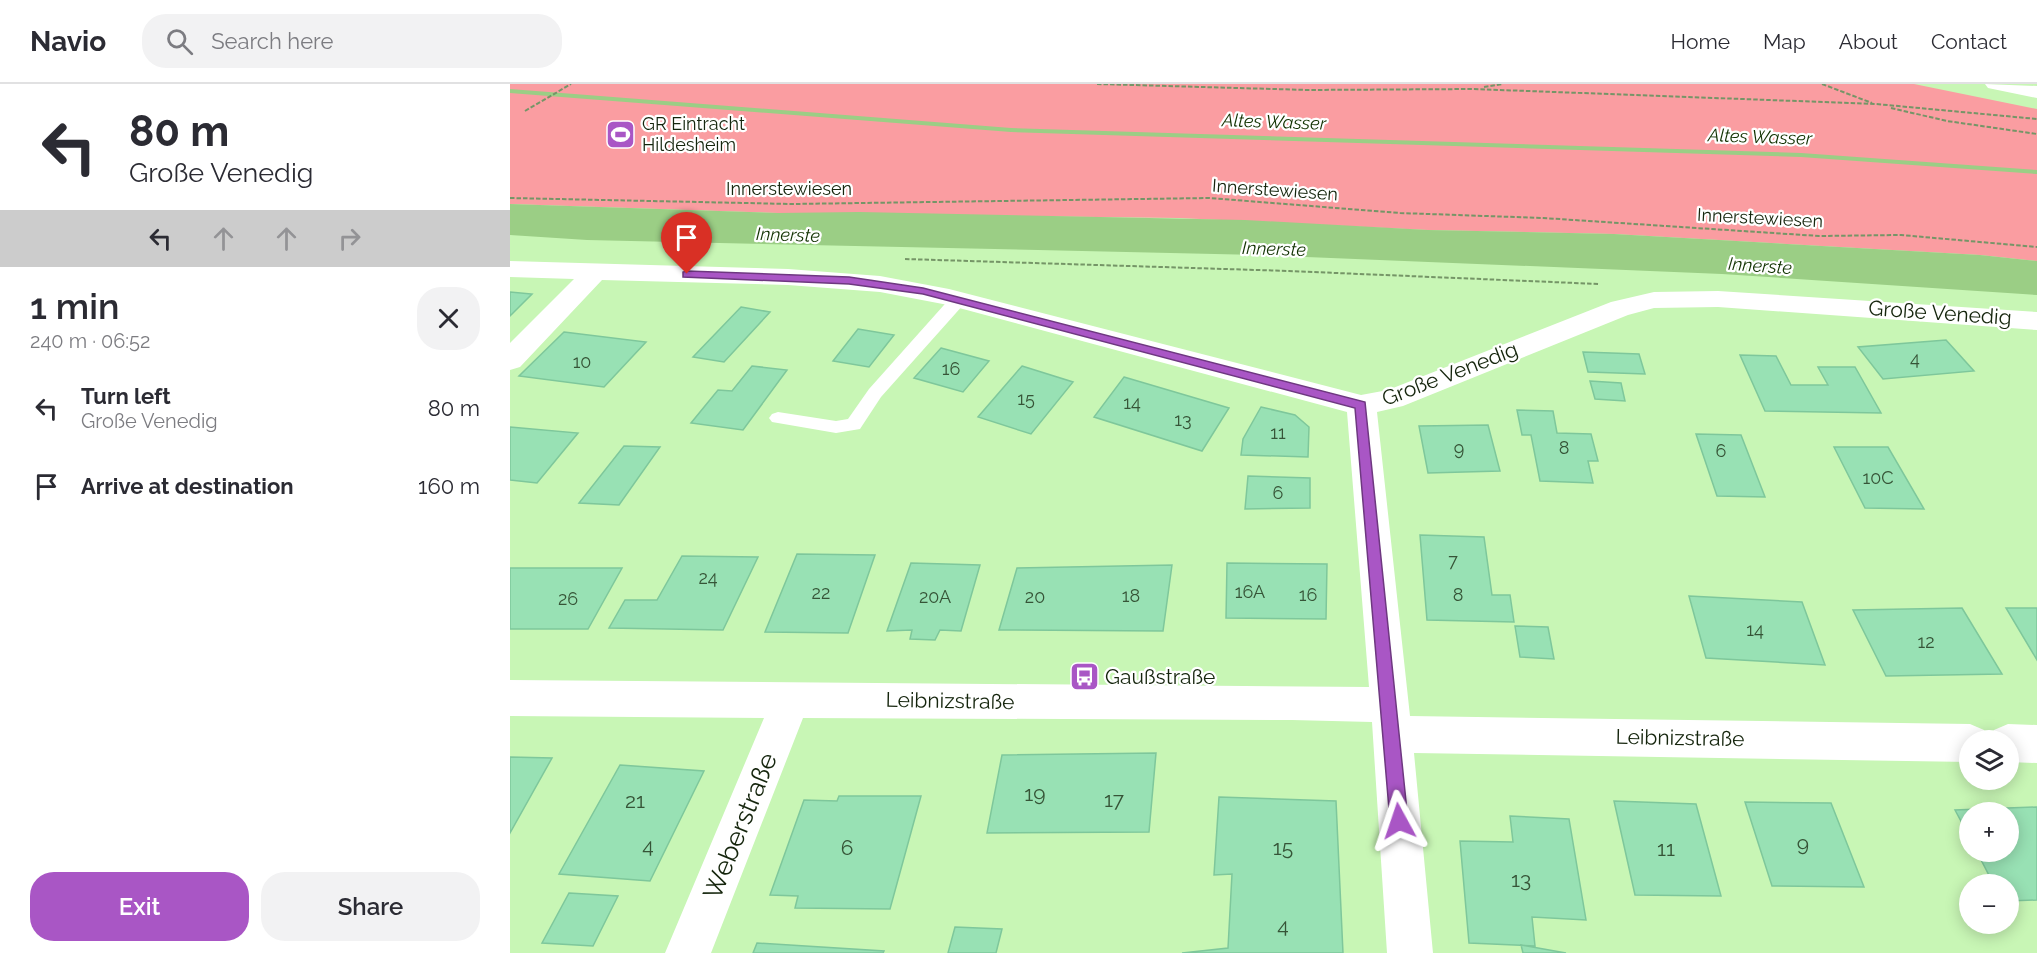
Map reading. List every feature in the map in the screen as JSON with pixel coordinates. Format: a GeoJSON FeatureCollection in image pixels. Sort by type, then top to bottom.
{"type":"FeatureCollection","features":[{"type":"Feature","properties":{"kind":"street"},"geometry":{"type":"LineString","coordinates":[[1995,84],[2037,92]]}},
{"type":"Feature","properties":{"kind":"street","name":"Große Venedig"},"geometry":{"type":"LineString","coordinates":[[510,269],[788,277],[902,287],[1361,405],[1393,399],[1620,308],[1654,300],[1718,299],[2037,321]]}},
{"type":"Feature","properties":{"kind":"street"},"geometry":{"type":"LineString","coordinates":[[510,360],[595,272]]}},
{"type":"Feature","properties":{"kind":"street"},"geometry":{"type":"LineString","coordinates":[[1361,405],[1410,953]]}},
{"type":"Feature","properties":{"kind":"street","name":"Leibnizstraße"},"geometry":{"type":"LineString","coordinates":[[510,698],[1292,702],[1390,719],[1959,743]]}},
{"type":"Feature","properties":{"kind":"street","name":"Weberstraße"},"geometry":{"type":"LineString","coordinates":[[688,953],[791,699]]}},
{"type":"Feature","properties":{"kind":"street"},"geometry":{"type":"LineString","coordinates":[[2019,743],[2037,744]]}},
{"type":"Feature","properties":{"kind":"lane"},"geometry":{"type":"LineString","coordinates":[[778,418],[836,427],[854,424],[874,393],[958,300]]}},
{"type":"Feature","properties":{"kind":"path"},"geometry":{"type":"LineString","coordinates":[[525,111],[571,84]]}},
{"type":"Feature","properties":{"kind":"path"},"geometry":{"type":"LineString","coordinates":[[1097,84],[1308,90],[1474,89],[1876,104],[2037,119]]}},
{"type":"Feature","properties":{"kind":"path"},"geometry":{"type":"LineString","coordinates":[[1474,89],[1503,84]]}},
{"type":"Feature","properties":{"kind":"path"},"geometry":{"type":"LineString","coordinates":[[1822,84],[1876,104],[1947,122],[2037,134]]}},
{"type":"Feature","properties":{"kind":"path","name":"Innerstewiesen"},"geometry":{"type":"LineString","coordinates":[[510,198],[792,204],[1209,198],[1400,213],[1543,218],[1820,236],[1901,235],[1966,238],[2037,247]]}},
{"type":"Feature","properties":{"kind":"path"},"geometry":{"type":"LineString","coordinates":[[897,259],[1600,284]]}},
{"type":"Feature","properties":{"kind":"shaded area"},"geometry":{"type":"Polygon","coordinates":[[[510,84],[1914,84],[2037,109],[2037,261],[1980,255],[1614,234],[1428,230],[1179,218],[778,213],[510,204],[510,84]]]}},
{"type":"Feature","properties":{"kind":"water","name":"Innerste"},"geometry":{"type":"Polygon","coordinates":[[[510,204],[778,213],[859,212],[1245,220],[1428,230],[1614,234],[1980,255],[2037,261],[2037,295],[1722,274],[1259,255],[587,240],[510,235],[510,204]]]}},
{"type":"Feature","properties":{"kind":"building"},"geometry":{"type":"Polygon","coordinates":[[[510,292],[532,294],[510,316],[510,292]]]}},
{"type":"Feature","properties":{"kind":"building"},"geometry":{"type":"Polygon","coordinates":[[[741,307],[770,312],[724,362],[693,357],[741,307]]]}},
{"type":"Feature","properties":{"kind":"building"},"geometry":{"type":"Polygon","coordinates":[[[858,329],[894,335],[869,367],[833,361],[858,329]]]}},
{"type":"Feature","properties":{"kind":"building"},"geometry":{"type":"Polygon","coordinates":[[[564,332],[646,342],[604,387],[519,376],[564,332]]]}},
{"type":"Feature","properties":{"kind":"building"},"geometry":{"type":"Polygon","coordinates":[[[1946,340],[1974,371],[1883,379],[1858,347],[1946,340]]]}},
{"type":"Feature","properties":{"kind":"building"},"geometry":{"type":"Polygon","coordinates":[[[941,348],[989,361],[963,392],[914,378],[941,348]]]}},
{"type":"Feature","properties":{"kind":"building"},"geometry":{"type":"Polygon","coordinates":[[[1583,352],[1639,354],[1645,374],[1588,372],[1583,352]]]}},
{"type":"Feature","properties":{"kind":"building"},"geometry":{"type":"Polygon","coordinates":[[[1740,355],[1776,356],[1791,385],[1828,385],[1818,367],[1855,367],[1881,413],[1765,411],[1740,355]]]}},
{"type":"Feature","properties":{"kind":"building"},"geometry":{"type":"Polygon","coordinates":[[[752,366],[787,370],[743,430],[691,423],[718,390],[732,391],[752,366]]]}},
{"type":"Feature","properties":{"kind":"building"},"geometry":{"type":"Polygon","coordinates":[[[1022,366],[1073,382],[1031,434],[978,417],[1022,366]]]}},
{"type":"Feature","properties":{"kind":"building"},"geometry":{"type":"Polygon","coordinates":[[[1124,377],[1229,408],[1202,451],[1094,417],[1124,377]]]}},
{"type":"Feature","properties":{"kind":"building"},"geometry":{"type":"Polygon","coordinates":[[[1590,381],[1621,383],[1625,401],[1595,399],[1590,381]]]}},
{"type":"Feature","properties":{"kind":"building"},"geometry":{"type":"Polygon","coordinates":[[[1261,407],[1295,415],[1309,427],[1308,457],[1241,455],[1243,439],[1261,407]]]}},
{"type":"Feature","properties":{"kind":"building"},"geometry":{"type":"Polygon","coordinates":[[[1517,410],[1553,411],[1557,433],[1591,434],[1598,461],[1588,461],[1593,483],[1540,481],[1531,435],[1522,435],[1517,410]]]}},
{"type":"Feature","properties":{"kind":"building"},"geometry":{"type":"Polygon","coordinates":[[[1488,425],[1500,471],[1428,473],[1419,426],[1488,425]]]}},
{"type":"Feature","properties":{"kind":"building"},"geometry":{"type":"Polygon","coordinates":[[[510,427],[578,433],[537,483],[510,480],[510,427]]]}},
{"type":"Feature","properties":{"kind":"building"},"geometry":{"type":"Polygon","coordinates":[[[1696,434],[1741,435],[1765,497],[1717,496],[1696,434]]]}},
{"type":"Feature","properties":{"kind":"building"},"geometry":{"type":"Polygon","coordinates":[[[624,446],[660,447],[619,505],[579,503],[624,446]]]}},
{"type":"Feature","properties":{"kind":"building"},"geometry":{"type":"Polygon","coordinates":[[[1834,447],[1888,447],[1924,509],[1865,508],[1834,447]]]}},
{"type":"Feature","properties":{"kind":"building"},"geometry":{"type":"Polygon","coordinates":[[[1248,476],[1310,478],[1310,508],[1245,509],[1248,476]]]}},
{"type":"Feature","properties":{"kind":"building"},"geometry":{"type":"Polygon","coordinates":[[[1420,535],[1484,537],[1492,595],[1510,595],[1514,622],[1427,620],[1420,535]]]}},
{"type":"Feature","properties":{"kind":"building"},"geometry":{"type":"Polygon","coordinates":[[[797,554],[875,555],[848,633],[765,632],[797,554]]]}},
{"type":"Feature","properties":{"kind":"building"},"geometry":{"type":"Polygon","coordinates":[[[682,556],[758,557],[723,630],[609,628],[625,600],[657,600],[682,556]]]}},
{"type":"Feature","properties":{"kind":"building"},"geometry":{"type":"Polygon","coordinates":[[[911,563],[980,565],[961,631],[940,630],[935,640],[910,639],[912,630],[887,631],[911,563]]]}},
{"type":"Feature","properties":{"kind":"building"},"geometry":{"type":"Polygon","coordinates":[[[1227,563],[1327,564],[1326,619],[1226,618],[1227,563]]]}},
{"type":"Feature","properties":{"kind":"building"},"geometry":{"type":"Polygon","coordinates":[[[1172,565],[1163,631],[999,630],[1017,568],[1172,565]]]}},
{"type":"Feature","properties":{"kind":"building"},"geometry":{"type":"Polygon","coordinates":[[[510,568],[622,568],[588,629],[510,629],[510,568]]]}},
{"type":"Feature","properties":{"kind":"building"},"geometry":{"type":"Polygon","coordinates":[[[1689,596],[1802,602],[1825,665],[1706,658],[1689,596]]]}},
{"type":"Feature","properties":{"kind":"building"},"geometry":{"type":"Polygon","coordinates":[[[1962,608],[2002,674],[1886,676],[1853,610],[1962,608]]]}},
{"type":"Feature","properties":{"kind":"building"},"geometry":{"type":"Polygon","coordinates":[[[2006,608],[2037,608],[2037,660],[2006,608]]]}},
{"type":"Feature","properties":{"kind":"building"},"geometry":{"type":"Polygon","coordinates":[[[1515,626],[1548,627],[1554,659],[1520,657],[1515,626]]]}},
{"type":"Feature","properties":{"kind":"building"},"geometry":{"type":"Polygon","coordinates":[[[1156,753],[1149,832],[987,833],[1002,755],[1156,753]]]}},
{"type":"Feature","properties":{"kind":"building"},"geometry":{"type":"Polygon","coordinates":[[[510,757],[552,758],[510,833],[510,757]]]}},
{"type":"Feature","properties":{"kind":"building"},"geometry":{"type":"Polygon","coordinates":[[[620,765],[704,771],[650,881],[559,874],[620,765]]]}},
{"type":"Feature","properties":{"kind":"building"},"geometry":{"type":"Polygon","coordinates":[[[839,796],[921,796],[890,909],[795,908],[798,896],[770,895],[804,800],[837,801],[839,796]]]}},
{"type":"Feature","properties":{"kind":"building"},"geometry":{"type":"Polygon","coordinates":[[[1219,797],[1336,801],[1343,953],[1182,953],[1228,948],[1232,874],[1214,875],[1219,797]]]}},
{"type":"Feature","properties":{"kind":"building"},"geometry":{"type":"Polygon","coordinates":[[[1614,801],[1696,804],[1721,896],[1635,895],[1614,801]]]}},
{"type":"Feature","properties":{"kind":"building"},"geometry":{"type":"Polygon","coordinates":[[[1745,802],[1831,803],[1864,887],[1772,886],[1745,802]]]}},
{"type":"Feature","properties":{"kind":"building"},"geometry":{"type":"Polygon","coordinates":[[[2037,807],[2037,900],[2019,901],[2019,874],[1988,874],[1982,862],[2019,862],[2019,808],[2037,807]]]}},
{"type":"Feature","properties":{"kind":"building"},"geometry":{"type":"Polygon","coordinates":[[[1510,816],[1569,819],[1586,920],[1532,917],[1535,946],[1469,943],[1460,841],[1513,842],[1510,816]]]}},
{"type":"Feature","properties":{"kind":"building"},"geometry":{"type":"Polygon","coordinates":[[[569,893],[618,896],[593,946],[542,943],[569,893]]]}},
{"type":"Feature","properties":{"kind":"building"},"geometry":{"type":"Polygon","coordinates":[[[955,927],[1002,929],[996,953],[948,953],[955,927]]]}},
{"type":"Feature","properties":{"kind":"building"},"geometry":{"type":"Polygon","coordinates":[[[757,943],[884,951],[883,953],[753,953],[757,943]]]}},
{"type":"Feature","properties":{"kind":"building"},"geometry":{"type":"Polygon","coordinates":[[[1521,945],[1566,953],[1523,953],[1521,945]]]}},
{"type":"Feature","properties":{"kind":"waterway","name":"Altes Wasser"},"geometry":{"type":"LineString","coordinates":[[510,91],[1011,130],[1801,155],[2037,172]]}},
{"type":"Feature","properties":{"kind":"place","name":"GR Eintracht Hildesheim"},"geometry":{"type":"Point","coordinates":[621,134]}},
{"type":"Feature","properties":{"kind":"place","name":"Gaußstraße"},"geometry":{"type":"Point","coordinates":[1084,677]}},
{"type":"Feature","properties":{"kind":"route"},"geometry":{"type":"LineString","coordinates":[[687,274],[849,281],[923,291],[1361,405],[1399,821]]}}]}
